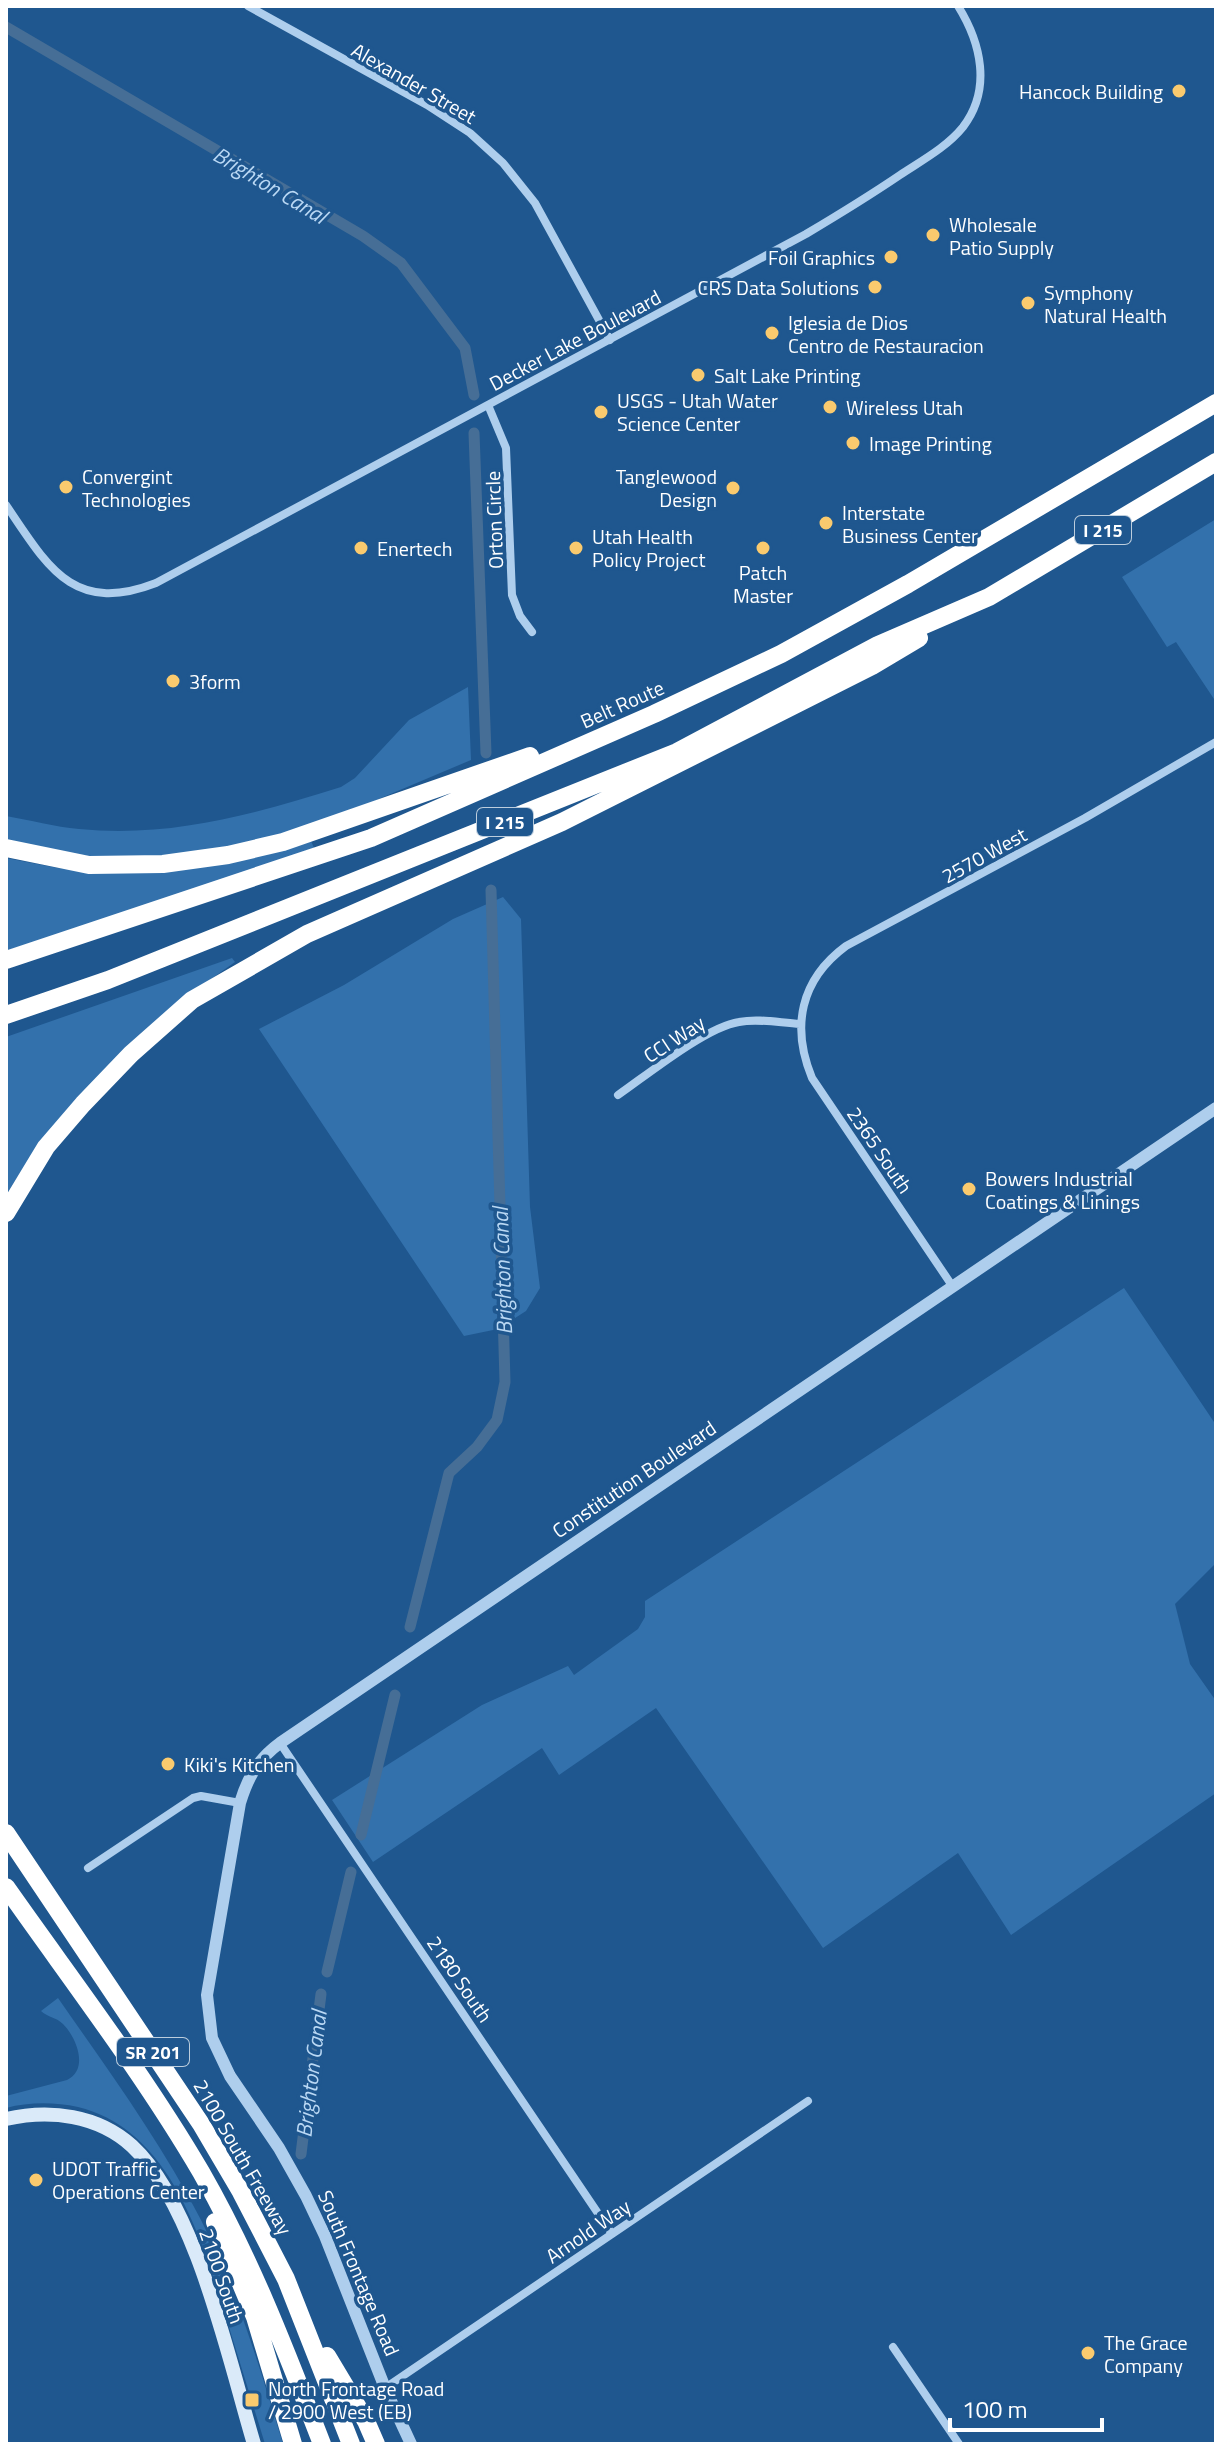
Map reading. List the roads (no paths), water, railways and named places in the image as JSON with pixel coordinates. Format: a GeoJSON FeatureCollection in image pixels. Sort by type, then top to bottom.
{"type":"FeatureCollection","features":[{"type":"Feature","properties":{"kind":"highway","name":"Belt Route"},"geometry":{"type":"LineString","coordinates":[[6,960],[371,838],[654,714],[781,654],[858,612],[1216,403]]}},
{"type":"Feature","properties":{"kind":"highway","name":"I 215"},"geometry":{"type":"LineString","coordinates":[[6,1015],[181,951],[677,752],[878,645],[989,597],[1216,462]]}},
{"type":"Feature","properties":{"kind":"highway"},"geometry":{"type":"LineString","coordinates":[[6,1213],[46,1147],[83,1104],[131,1054],[192,1000],[307,934],[562,822],[652,778],[872,666],[989,597]]}},
{"type":"Feature","properties":{"kind":"highway"},"geometry":{"type":"LineString","coordinates":[[6,848],[89,865],[163,864],[228,855],[283,842],[654,714]]}},
{"type":"Feature","properties":{"kind":"highway","name":"2100 South Freeway"},"geometry":{"type":"LineString","coordinates":[[6,1833],[201,2124],[241,2192],[286,2279],[351,2444]]}},
{"type":"Feature","properties":{"kind":"highway","name":"SR 201"},"geometry":{"type":"LineString","coordinates":[[6,1887],[187,2149],[235,2237],[279,2331],[322,2444]]}},
{"type":"Feature","properties":{"kind":"highway"},"geometry":{"type":"LineString","coordinates":[[124,2055],[174,2139],[210,2208],[255,2317],[293,2444]]}},
{"type":"Feature","properties":{"kind":"highway"},"geometry":{"type":"LineString","coordinates":[[286,2279],[376,2444]]}},
{"type":"Feature","properties":{"kind":"main road","name":"2100 South"},"geometry":{"type":"LineString","coordinates":[[6,2119],[46,2113],[77,2117],[117,2135],[133,2147],[148,2165],[192,2244],[254,2444]]}},
{"type":"Feature","properties":{"kind":"street","name":"Alexander Street"},"geometry":{"type":"LineString","coordinates":[[248,6],[427,105],[470,133],[503,163],[535,203],[610,340]]}},
{"type":"Feature","properties":{"kind":"street","name":"Decker Lake Boulevard"},"geometry":{"type":"LineString","coordinates":[[6,505],[41,556],[69,583],[107,594],[132,592],[156,583],[818,227],[946,144],[970,115],[981,76],[976,39],[958,6]]}},
{"type":"Feature","properties":{"kind":"street","name":"Orton Circle"},"geometry":{"type":"LineString","coordinates":[[488,405],[506,448],[512,595],[520,616],[532,632]]}},
{"type":"Feature","properties":{"kind":"street","name":"2570 West"},"geometry":{"type":"LineString","coordinates":[[800,1024],[804,1003],[814,980],[828,961],[846,946],[1073,824],[1216,742]]}},
{"type":"Feature","properties":{"kind":"street","name":"CCI Way"},"geometry":{"type":"LineString","coordinates":[[618,1095],[726,1025],[750,1020],[800,1024]]}},
{"type":"Feature","properties":{"kind":"street","name":"2365 South"},"geometry":{"type":"LineString","coordinates":[[800,1024],[802,1053],[817,1088],[953,1287]]}},
{"type":"Feature","properties":{"kind":"street","name":"Constitution Boulevard"},"geometry":{"type":"LineString","coordinates":[[240,1803],[247,1781],[264,1754],[1216,1108]]}},
{"type":"Feature","properties":{"kind":"street","name":"2180 South"},"geometry":{"type":"LineString","coordinates":[[280,1743],[612,2234]]}},
{"type":"Feature","properties":{"kind":"street"},"geometry":{"type":"LineString","coordinates":[[88,1868],[193,1798],[201,1796],[240,1803]]}},
{"type":"Feature","properties":{"kind":"street","name":"South Frontage Road"},"geometry":{"type":"LineString","coordinates":[[240,1803],[210,1977],[209,2025],[219,2057],[279,2148],[319,2223],[385,2388],[411,2444]]}},
{"type":"Feature","properties":{"kind":"street","name":"Arnold Way"},"geometry":{"type":"LineString","coordinates":[[385,2388],[808,2101]]}},
{"type":"Feature","properties":{"kind":"street"},"geometry":{"type":"LineString","coordinates":[[893,2347],[959,2444]]}},
{"type":"Feature","properties":{"kind":"waterway","name":"Brighton Canal"},"geometry":{"type":"LineString","coordinates":[[6,27],[363,236],[401,263],[465,348],[474,395]]}},
{"type":"Feature","properties":{"kind":"waterway","name":"Brighton Canal"},"geometry":{"type":"LineString","coordinates":[[474,433],[486,753]]}},
{"type":"Feature","properties":{"kind":"waterway","name":"Brighton Canal"},"geometry":{"type":"LineString","coordinates":[[410,1627],[449,1473],[477,1447],[497,1420],[505,1382],[491,890]]}},
{"type":"Feature","properties":{"kind":"waterway","name":"Brighton Canal"},"geometry":{"type":"LineString","coordinates":[[361,1835],[395,1695]]}},
{"type":"Feature","properties":{"kind":"waterway","name":"Brighton Canal"},"geometry":{"type":"LineString","coordinates":[[327,1972],[351,1872]]}},
{"type":"Feature","properties":{"kind":"waterway","name":"Brighton Canal"},"geometry":{"type":"LineString","coordinates":[[301,2154],[321,1994]]}},
{"type":"Feature","properties":{"kind":"place","name":"Hancock Building"},"geometry":{"type":"Point","coordinates":[1179,91]}},
{"type":"Feature","properties":{"kind":"place","name":"Wholesale Patio Supply"},"geometry":{"type":"Point","coordinates":[933,235]}},
{"type":"Feature","properties":{"kind":"place","name":"Foil Graphics"},"geometry":{"type":"Point","coordinates":[891,257]}},
{"type":"Feature","properties":{"kind":"place","name":"CRS Data Solutions"},"geometry":{"type":"Point","coordinates":[875,287]}},
{"type":"Feature","properties":{"kind":"place","name":"Symphony Natural Health"},"geometry":{"type":"Point","coordinates":[1028,303]}},
{"type":"Feature","properties":{"kind":"place","name":"Iglesia de Dios Centro de Restauracion"},"geometry":{"type":"Point","coordinates":[772,333]}},
{"type":"Feature","properties":{"kind":"place","name":"Salt Lake Printing"},"geometry":{"type":"Point","coordinates":[698,375]}},
{"type":"Feature","properties":{"kind":"place","name":"Wireless Utah"},"geometry":{"type":"Point","coordinates":[830,407]}},
{"type":"Feature","properties":{"kind":"place","name":"USGS - Utah Water Science Center"},"geometry":{"type":"Point","coordinates":[601,412]}},
{"type":"Feature","properties":{"kind":"place","name":"Image Printing"},"geometry":{"type":"Point","coordinates":[853,443]}},
{"type":"Feature","properties":{"kind":"place","name":"Convergint Technologies"},"geometry":{"type":"Point","coordinates":[66,487]}},
{"type":"Feature","properties":{"kind":"place","name":"Tanglewood Design"},"geometry":{"type":"Point","coordinates":[733,488]}},
{"type":"Feature","properties":{"kind":"place","name":"Interstate Business Center"},"geometry":{"type":"Point","coordinates":[826,523]}},
{"type":"Feature","properties":{"kind":"place","name":"Enertech"},"geometry":{"type":"Point","coordinates":[361,548]}},
{"type":"Feature","properties":{"kind":"place","name":"Utah Health Policy Project"},"geometry":{"type":"Point","coordinates":[576,548]}},
{"type":"Feature","properties":{"kind":"place","name":"Patch Master"},"geometry":{"type":"Point","coordinates":[763,548]}},
{"type":"Feature","properties":{"kind":"place","name":"3form"},"geometry":{"type":"Point","coordinates":[173,681]}},
{"type":"Feature","properties":{"kind":"place","name":"Bowers Industrial Coatings & Linings"},"geometry":{"type":"Point","coordinates":[969,1189]}},
{"type":"Feature","properties":{"kind":"place","name":"Kiki's Kitchen"},"geometry":{"type":"Point","coordinates":[168,1764]}},
{"type":"Feature","properties":{"kind":"place","name":"UDOT Traffic Operations Center"},"geometry":{"type":"Point","coordinates":[36,2180]}},
{"type":"Feature","properties":{"kind":"place","name":"The Grace Company"},"geometry":{"type":"Point","coordinates":[1088,2353]}},
{"type":"Feature","properties":{"kind":"place","name":"North Frontage Road / 2900 West (EB)"},"geometry":{"type":"Point","coordinates":[252,2400]}}]}
